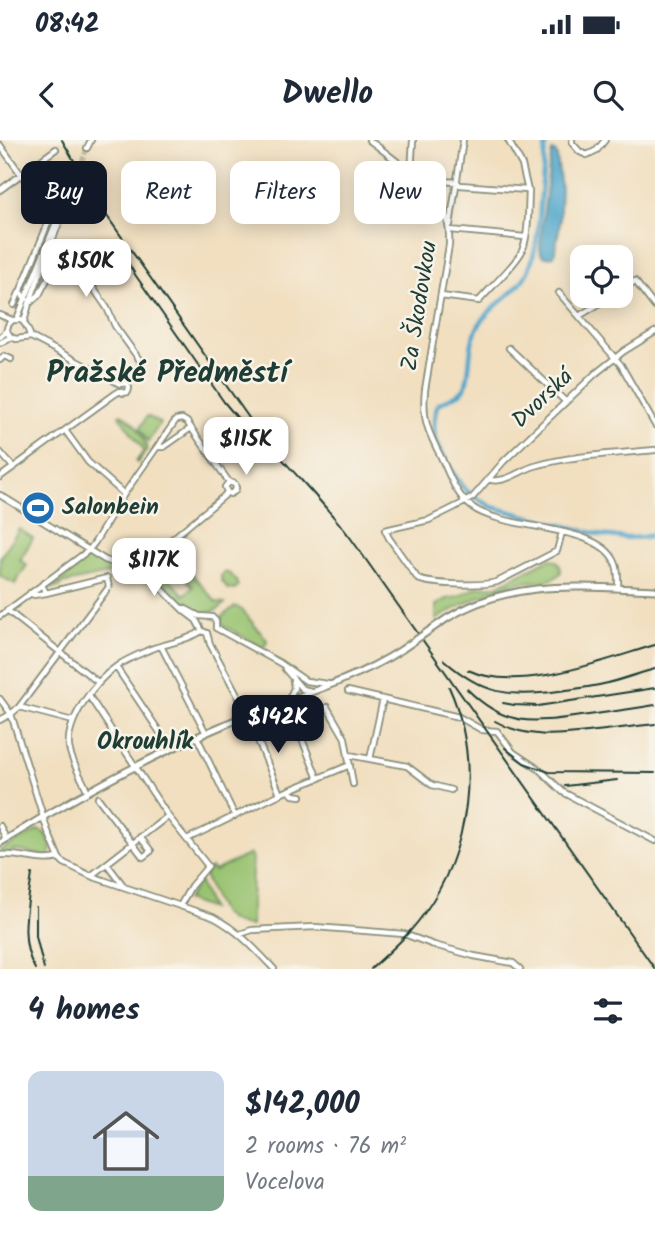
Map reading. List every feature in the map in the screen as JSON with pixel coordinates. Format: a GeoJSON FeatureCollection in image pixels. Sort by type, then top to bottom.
{"type":"FeatureCollection","features":[{"type":"Feature","properties":{"kind":"main road"},"geometry":{"type":"LineString","coordinates":[[2,841],[171,749],[305,692],[367,669],[401,650],[446,619],[481,601],[528,589],[571,586],[655,590]]}},
{"type":"Feature","properties":{"kind":"street"},"geometry":{"type":"LineString","coordinates":[[87,148],[91,140]]}},
{"type":"Feature","properties":{"kind":"street","name":"Za Škodovkou"},"geometry":{"type":"LineString","coordinates":[[369,140],[396,161]]}},
{"type":"Feature","properties":{"kind":"street"},"geometry":{"type":"LineString","coordinates":[[412,161],[413,140]]}},
{"type":"Feature","properties":{"kind":"street"},"geometry":{"type":"LineString","coordinates":[[463,140],[450,228],[525,237]]}},
{"type":"Feature","properties":{"kind":"street"},"geometry":{"type":"LineString","coordinates":[[441,296],[479,300],[522,252],[529,191],[522,166],[508,140]]}},
{"type":"Feature","properties":{"kind":"street"},"geometry":{"type":"LineString","coordinates":[[572,140],[580,152],[587,155],[597,150],[606,140]]}},
{"type":"Feature","properties":{"kind":"street"},"geometry":{"type":"LineString","coordinates":[[0,145],[21,175],[0,190]]}},
{"type":"Feature","properties":{"kind":"street"},"geometry":{"type":"LineString","coordinates":[[40,161],[56,149]]}},
{"type":"Feature","properties":{"kind":"street"},"geometry":{"type":"LineString","coordinates":[[446,181],[529,191]]}},
{"type":"Feature","properties":{"kind":"street","name":"Za Škodovkou"},"geometry":{"type":"LineString","coordinates":[[446,217],[450,228],[449,245],[425,390],[424,418],[465,502]]}},
{"type":"Feature","properties":{"kind":"street"},"geometry":{"type":"LineString","coordinates":[[14,305],[48,224]]}},
{"type":"Feature","properties":{"kind":"street"},"geometry":{"type":"LineString","coordinates":[[56,224],[27,301],[24,322],[26,331],[31,337],[129,386],[125,393],[120,391]]}},
{"type":"Feature","properties":{"kind":"street"},"geometry":{"type":"LineString","coordinates":[[0,337],[27,301],[58,224]]}},
{"type":"Feature","properties":{"kind":"street"},"geometry":{"type":"LineString","coordinates":[[46,245],[52,241]]}},
{"type":"Feature","properties":{"kind":"street"},"geometry":{"type":"LineString","coordinates":[[0,477],[120,391],[119,388],[141,362],[83,273],[52,241]]}},
{"type":"Feature","properties":{"kind":"street"},"geometry":{"type":"LineString","coordinates":[[44,262],[54,249],[64,251]]}},
{"type":"Feature","properties":{"kind":"street"},"geometry":{"type":"LineString","coordinates":[[27,301],[39,295],[64,251]]}},
{"type":"Feature","properties":{"kind":"street"},"geometry":{"type":"LineString","coordinates":[[633,282],[635,281],[655,307]]}},
{"type":"Feature","properties":{"kind":"street"},"geometry":{"type":"LineString","coordinates":[[20,292],[27,301]]}},
{"type":"Feature","properties":{"kind":"street"},"geometry":{"type":"LineString","coordinates":[[559,293],[615,358],[655,425]]}},
{"type":"Feature","properties":{"kind":"street"},"geometry":{"type":"LineString","coordinates":[[579,316],[592,308]]}},
{"type":"Feature","properties":{"kind":"street"},"geometry":{"type":"LineString","coordinates":[[0,317],[24,322]]}},
{"type":"Feature","properties":{"kind":"street"},"geometry":{"type":"LineString","coordinates":[[0,317],[11,337],[31,337]]}},
{"type":"Feature","properties":{"kind":"street"},"geometry":{"type":"LineString","coordinates":[[22,337],[26,331]]}},
{"type":"Feature","properties":{"kind":"street","name":"Dvorská"},"geometry":{"type":"LineString","coordinates":[[465,502],[595,374],[655,332]]}},
{"type":"Feature","properties":{"kind":"street"},"geometry":{"type":"LineString","coordinates":[[0,343],[11,337]]}},
{"type":"Feature","properties":{"kind":"street"},"geometry":{"type":"LineString","coordinates":[[509,348],[566,402]]}},
{"type":"Feature","properties":{"kind":"street"},"geometry":{"type":"LineString","coordinates":[[0,360],[4,356],[11,359]]}},
{"type":"Feature","properties":{"kind":"street"},"geometry":{"type":"LineString","coordinates":[[0,616],[89,550],[124,494],[178,419],[185,420],[229,482],[235,484],[236,490],[232,494],[227,492]]}},
{"type":"Feature","properties":{"kind":"street"},"geometry":{"type":"LineString","coordinates":[[157,447],[164,447],[191,428]]}},
{"type":"Feature","properties":{"kind":"street"},"geometry":{"type":"LineString","coordinates":[[67,433],[88,462],[124,494]]}},
{"type":"Feature","properties":{"kind":"street"},"geometry":{"type":"LineString","coordinates":[[488,479],[503,480],[533,466],[556,462],[655,450]]}},
{"type":"Feature","properties":{"kind":"street"},"geometry":{"type":"LineString","coordinates":[[0,452],[13,467]]}},
{"type":"Feature","properties":{"kind":"street"},"geometry":{"type":"LineString","coordinates":[[227,492],[225,486],[229,482]]}},
{"type":"Feature","properties":{"kind":"street"},"geometry":{"type":"LineString","coordinates":[[142,572],[149,558],[227,492]]}},
{"type":"Feature","properties":{"kind":"street"},"geometry":{"type":"LineString","coordinates":[[0,495],[105,560],[152,578],[199,624],[244,707]]}},
{"type":"Feature","properties":{"kind":"street"},"geometry":{"type":"LineString","coordinates":[[562,532],[556,551],[497,582],[459,584],[418,579],[385,530],[429,520],[465,502],[496,519],[540,526],[562,532],[587,539],[603,548],[611,555],[617,568],[618,589]]}},
{"type":"Feature","properties":{"kind":"street"},"geometry":{"type":"LineString","coordinates":[[0,720],[19,708],[108,587],[107,578],[33,596],[30,593]]}},
{"type":"Feature","properties":{"kind":"street"},"geometry":{"type":"LineString","coordinates":[[42,585],[46,593]]}},
{"type":"Feature","properties":{"kind":"street"},"geometry":{"type":"LineString","coordinates":[[88,792],[69,746],[73,722],[99,683],[116,667],[137,656],[204,632],[212,632],[216,628],[214,618],[204,617],[178,605]]}},
{"type":"Feature","properties":{"kind":"street"},"geometry":{"type":"LineString","coordinates":[[7,610],[99,683]]}},
{"type":"Feature","properties":{"kind":"street"},"geometry":{"type":"LineString","coordinates":[[199,624],[204,617]]}},
{"type":"Feature","properties":{"kind":"street"},"geometry":{"type":"LineString","coordinates":[[216,628],[280,663],[304,685],[305,692]]}},
{"type":"Feature","properties":{"kind":"street"},"geometry":{"type":"LineString","coordinates":[[161,646],[205,733]]}},
{"type":"Feature","properties":{"kind":"street"},"geometry":{"type":"LineString","coordinates":[[116,667],[171,749]]}},
{"type":"Feature","properties":{"kind":"street"},"geometry":{"type":"LineString","coordinates":[[292,674],[306,681],[329,684]]}},
{"type":"Feature","properties":{"kind":"street"},"geometry":{"type":"LineString","coordinates":[[289,699],[294,688],[292,674]]}},
{"type":"Feature","properties":{"kind":"street"},"geometry":{"type":"LineString","coordinates":[[348,691],[460,718],[482,730],[498,732],[513,752],[540,770],[563,792],[655,841]]}},
{"type":"Feature","properties":{"kind":"street"},"geometry":{"type":"LineString","coordinates":[[89,696],[168,816],[208,866],[191,886],[180,906]]}},
{"type":"Feature","properties":{"kind":"street"},"geometry":{"type":"LineString","coordinates":[[0,699],[11,714],[59,858],[68,867],[213,917],[240,934],[274,969]]}},
{"type":"Feature","properties":{"kind":"street"},"geometry":{"type":"LineString","coordinates":[[370,759],[383,699]]}},
{"type":"Feature","properties":{"kind":"street"},"geometry":{"type":"LineString","coordinates":[[327,707],[343,734],[353,785]]}},
{"type":"Feature","properties":{"kind":"street"},"geometry":{"type":"LineString","coordinates":[[19,708],[73,722]]}},
{"type":"Feature","properties":{"kind":"street"},"geometry":{"type":"LineString","coordinates":[[290,709],[318,779]]}},
{"type":"Feature","properties":{"kind":"street"},"geometry":{"type":"LineString","coordinates":[[252,726],[280,794]]}},
{"type":"Feature","properties":{"kind":"street"},"geometry":{"type":"LineString","coordinates":[[197,737],[235,816]]}},
{"type":"Feature","properties":{"kind":"street"},"geometry":{"type":"LineString","coordinates":[[349,755],[407,766],[432,785],[451,790]]}},
{"type":"Feature","properties":{"kind":"street"},"geometry":{"type":"LineString","coordinates":[[187,839],[280,794],[350,765]]}},
{"type":"Feature","properties":{"kind":"street"},"geometry":{"type":"LineString","coordinates":[[289,790],[301,796]]}},
{"type":"Feature","properties":{"kind":"street"},"geometry":{"type":"LineString","coordinates":[[98,798],[143,856],[151,851],[140,837]]}},
{"type":"Feature","properties":{"kind":"street"},"geometry":{"type":"LineString","coordinates":[[91,876],[168,816]]}},
{"type":"Feature","properties":{"kind":"street"},"geometry":{"type":"LineString","coordinates":[[0,826],[2,841]]}},
{"type":"Feature","properties":{"kind":"street"},"geometry":{"type":"LineString","coordinates":[[0,855],[48,861],[59,858]]}},
{"type":"Feature","properties":{"kind":"street"},"geometry":{"type":"LineString","coordinates":[[107,864],[125,887]]}},
{"type":"Feature","properties":{"kind":"street"},"geometry":{"type":"LineString","coordinates":[[240,934],[252,930],[315,927],[404,934],[462,953],[513,963],[520,969]]}},
{"type":"Feature","properties":{"kind":"green space"},"geometry":{"type":"Polygon","coordinates":[[[119,415],[134,424],[145,443],[147,449],[138,463],[136,462],[143,449],[119,415]]]}},
{"type":"Feature","properties":{"kind":"green space"},"geometry":{"type":"Polygon","coordinates":[[[147,416],[160,423],[148,442],[140,428],[147,416]]]}},
{"type":"Feature","properties":{"kind":"green space"},"geometry":{"type":"Polygon","coordinates":[[[19,529],[33,538],[20,560],[27,565],[15,584],[0,576],[0,558],[19,529]]]}},
{"type":"Feature","properties":{"kind":"green space"},"geometry":{"type":"Polygon","coordinates":[[[187,532],[175,546],[174,553],[216,602],[225,603],[216,611],[196,610],[186,604],[152,569],[152,562],[168,548],[172,551],[171,546],[187,532]],[[171,562],[162,570],[184,595],[193,587],[171,562]]]}},
{"type":"Feature","properties":{"kind":"green space"},"geometry":{"type":"Polygon","coordinates":[[[88,557],[117,569],[117,572],[47,589],[46,586],[53,582],[55,585],[88,557]]]}},
{"type":"Feature","properties":{"kind":"green space"},"geometry":{"type":"Polygon","coordinates":[[[549,559],[556,561],[561,569],[552,579],[515,583],[484,594],[436,620],[436,605],[447,599],[458,597],[477,587],[497,586],[549,559]]]}},
{"type":"Feature","properties":{"kind":"green space"},"geometry":{"type":"Polygon","coordinates":[[[225,572],[236,581],[238,586],[235,590],[228,589],[221,580],[225,572]]]}},
{"type":"Feature","properties":{"kind":"green space"},"geometry":{"type":"Polygon","coordinates":[[[235,606],[242,610],[267,640],[263,648],[221,624],[222,617],[235,606]]]}},
{"type":"Feature","properties":{"kind":"green space"},"geometry":{"type":"Polygon","coordinates":[[[38,830],[50,841],[49,857],[43,858],[41,855],[13,850],[11,853],[3,853],[0,850],[38,830]]]}},
{"type":"Feature","properties":{"kind":"green space"},"geometry":{"type":"Polygon","coordinates":[[[250,854],[251,926],[231,921],[225,916],[215,902],[204,875],[211,868],[214,871],[250,854]]]}},
{"type":"Feature","properties":{"kind":"green space"},"geometry":{"type":"Polygon","coordinates":[[[199,881],[211,909],[186,900],[199,881]]]}},
{"type":"Feature","properties":{"kind":"water"},"geometry":{"type":"Polygon","coordinates":[[[552,151],[557,157],[561,189],[560,225],[554,256],[545,257],[541,254],[540,247],[552,151]]]}},
{"type":"Feature","properties":{"kind":"waterway"},"geometry":{"type":"LineString","coordinates":[[546,140],[537,237],[529,269],[519,285],[484,317],[475,332],[465,388],[438,404],[434,420],[435,436],[465,489],[492,507],[601,535],[655,539]]}},
{"type":"Feature","properties":{"kind":"waterway"},"geometry":{"type":"LineString","coordinates":[[632,538],[655,533]]}},
{"type":"Feature","properties":{"kind":"tunnel"},"geometry":{"type":"LineString","coordinates":[[82,161],[87,148]]}},
{"type":"Feature","properties":{"kind":"railway"},"geometry":{"type":"LineString","coordinates":[[62,140],[102,209],[254,425],[352,540],[655,969]]}},
{"type":"Feature","properties":{"kind":"railway"},"geometry":{"type":"LineString","coordinates":[[125,258],[224,402],[245,427]]}},
{"type":"Feature","properties":{"kind":"railway"},"geometry":{"type":"LineString","coordinates":[[468,670],[489,676],[536,677],[587,666],[655,645]]}},
{"type":"Feature","properties":{"kind":"railway"},"geometry":{"type":"LineString","coordinates":[[444,660],[484,687],[525,694],[596,686],[655,669]]}},
{"type":"Feature","properties":{"kind":"railway"},"geometry":{"type":"LineString","coordinates":[[371,969],[405,937],[423,915],[452,863],[461,834],[468,775],[459,715],[449,687]]}},
{"type":"Feature","properties":{"kind":"railway"},"geometry":{"type":"LineString","coordinates":[[503,703],[538,706],[655,688]]}},
{"type":"Feature","properties":{"kind":"railway"},"geometry":{"type":"LineString","coordinates":[[467,689],[494,710],[507,716],[533,721],[655,705]]}},
{"type":"Feature","properties":{"kind":"railway"},"geometry":{"type":"LineString","coordinates":[[495,721],[520,731],[544,735],[655,724]]}},
{"type":"Feature","properties":{"kind":"railway"},"geometry":{"type":"LineString","coordinates":[[505,748],[524,763],[549,772],[655,773]]}},
{"type":"Feature","properties":{"kind":"railway"},"geometry":{"type":"LineString","coordinates":[[565,786],[617,780]]}},
{"type":"Feature","properties":{"kind":"railway"},"geometry":{"type":"LineString","coordinates":[[32,874],[26,934],[30,958],[35,969]]}},
{"type":"Feature","properties":{"kind":"railway"},"geometry":{"type":"LineString","coordinates":[[36,907],[36,936],[44,969]]}},
{"type":"Feature","properties":{"kind":"place","name":"Salonbein"},"geometry":{"type":"Point","coordinates":[38,508]}},
{"type":"Feature","properties":{"kind":"district","name":"Pražské Předměstí"},"geometry":{"type":"Point","coordinates":[167,374]}},
{"type":"Feature","properties":{"kind":"district","name":"Okrouhlík"},"geometry":{"type":"Point","coordinates":[145,742]}}]}
